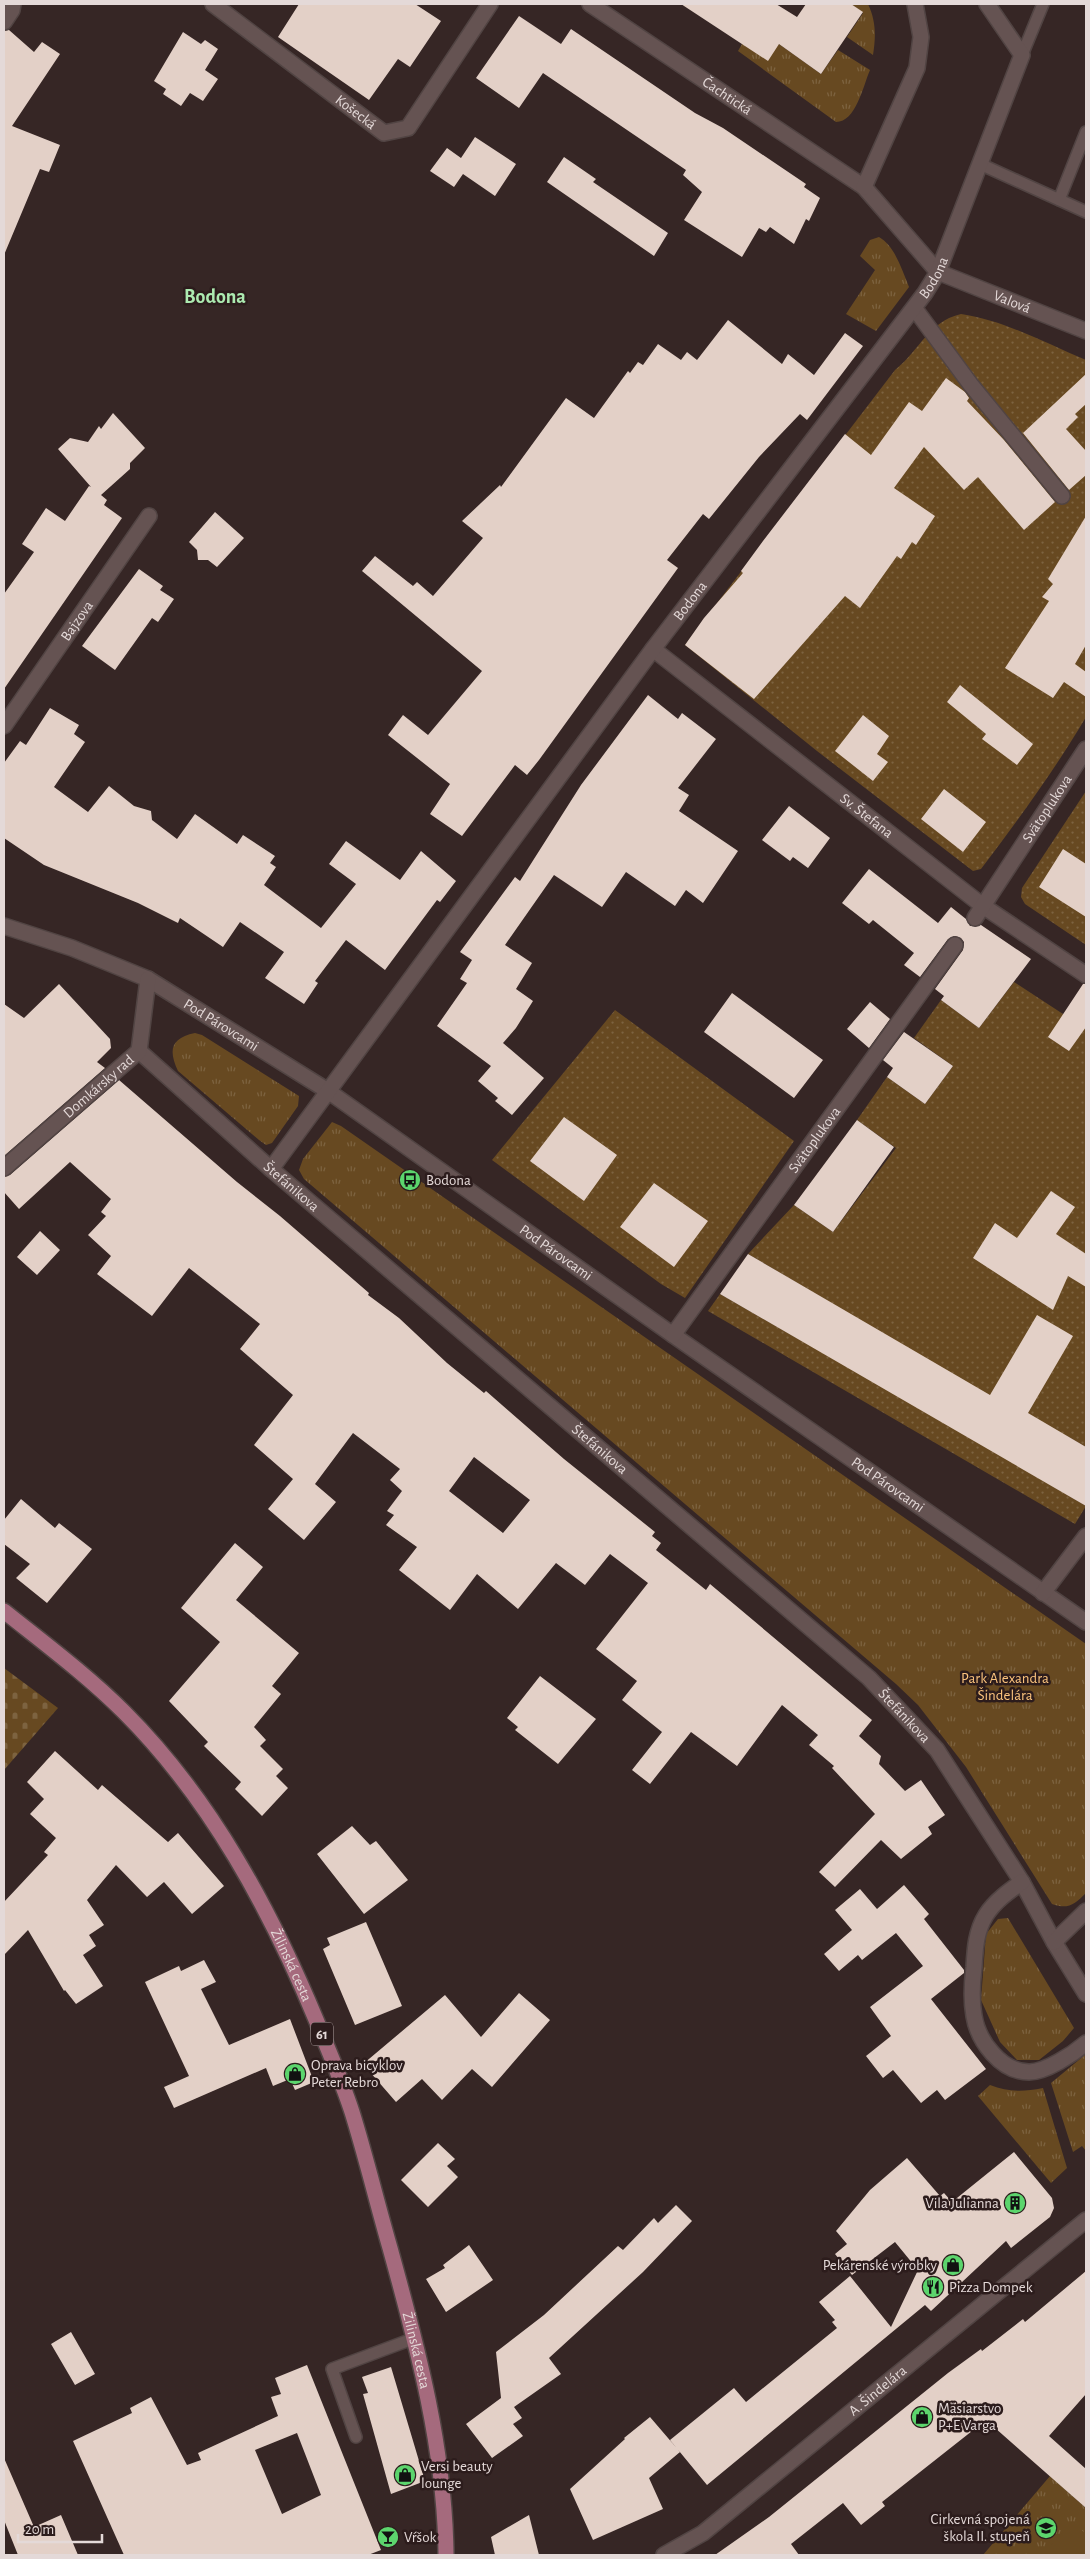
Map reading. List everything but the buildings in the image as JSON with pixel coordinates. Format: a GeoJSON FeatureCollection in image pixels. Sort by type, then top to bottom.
{"type":"FeatureCollection","features":[{"type":"Feature","properties":{"kind":"main road","name":"Žilinská cesta"},"geometry":{"type":"LineString","coordinates":[[4,1611],[65,1660],[123,1711],[170,1764],[236,1857],[301,1984],[348,2102],[430,2401],[442,2484],[446,2555]]}},
{"type":"Feature","properties":{"kind":"street"},"geometry":{"type":"LineString","coordinates":[[4,22],[14,4]]}},
{"type":"Feature","properties":{"kind":"street","name":"Košecká"},"geometry":{"type":"LineString","coordinates":[[213,4],[384,133],[408,128],[490,4]]}},
{"type":"Feature","properties":{"kind":"street","name":"Čachtická"},"geometry":{"type":"LineString","coordinates":[[590,4],[864,187],[938,272]]}},
{"type":"Feature","properties":{"kind":"street"},"geometry":{"type":"LineString","coordinates":[[864,187],[916,68],[921,37],[915,4]]}},
{"type":"Feature","properties":{"kind":"street"},"geometry":{"type":"LineString","coordinates":[[987,4],[1022,55]]}},
{"type":"Feature","properties":{"kind":"street","name":"Bodona"},"geometry":{"type":"LineString","coordinates":[[271,1169],[653,649],[915,309],[938,272],[1022,55]]}},
{"type":"Feature","properties":{"kind":"street","name":"Valová"},"geometry":{"type":"LineString","coordinates":[[938,272],[1086,331]]}},
{"type":"Feature","properties":{"kind":"street"},"geometry":{"type":"LineString","coordinates":[[915,309],[971,385],[1062,496]]}},
{"type":"Feature","properties":{"kind":"street","name":"Bajzova"},"geometry":{"type":"LineString","coordinates":[[4,726],[149,516]]}},
{"type":"Feature","properties":{"kind":"street","name":"Sv. Štefana"},"geometry":{"type":"LineString","coordinates":[[653,649],[979,912],[1086,975]]}},
{"type":"Feature","properties":{"kind":"street","name":"Svätoplukova"},"geometry":{"type":"LineString","coordinates":[[979,912],[1086,749]]}},
{"type":"Feature","properties":{"kind":"street","name":"Pod Párovcami"},"geometry":{"type":"LineString","coordinates":[[4,926],[72,948],[148,979],[328,1090],[673,1335],[1086,1622]]}},
{"type":"Feature","properties":{"kind":"street","name":"Svätoplukova"},"geometry":{"type":"LineString","coordinates":[[673,1335],[956,946]]}},
{"type":"Feature","properties":{"kind":"street","name":"Domkársky rad"},"geometry":{"type":"LineString","coordinates":[[4,1168],[138,1051],[148,979]]}},
{"type":"Feature","properties":{"kind":"street","name":"Štefánikova"},"geometry":{"type":"LineString","coordinates":[[138,1051],[271,1169],[869,1678],[938,1750],[1022,1882],[1054,1942],[1086,1994]]}},
{"type":"Feature","properties":{"kind":"street"},"geometry":{"type":"LineString","coordinates":[[1044,1593],[1086,1539]]}},
{"type":"Feature","properties":{"kind":"street"},"geometry":{"type":"LineString","coordinates":[[1022,1882],[1002,1896],[986,1915],[976,1939],[972,1996],[974,2018],[982,2040],[998,2059],[1011,2068],[1030,2072],[1069,2056],[1086,2043]]}},
{"type":"Feature","properties":{"kind":"street"},"geometry":{"type":"LineString","coordinates":[[1054,1942],[1086,1912]]}},
{"type":"Feature","properties":{"kind":"street","name":"A. Šindelára"},"geometry":{"type":"LineString","coordinates":[[664,2555],[703,2533],[1086,2220]]}},
{"type":"Feature","properties":{"kind":"lane"},"geometry":{"type":"LineString","coordinates":[[1022,55],[1043,4]]}},
{"type":"Feature","properties":{"kind":"lane"},"geometry":{"type":"LineString","coordinates":[[1059,200],[1086,132]]}},
{"type":"Feature","properties":{"kind":"lane"},"geometry":{"type":"LineString","coordinates":[[980,164],[1086,212]]}},
{"type":"Feature","properties":{"kind":"lane"},"geometry":{"type":"LineString","coordinates":[[356,2437],[332,2369],[414,2338]]}},
{"type":"Feature","properties":{"kind":"green space"},"geometry":{"type":"Polygon","coordinates":[[[851,4],[868,4],[873,16],[875,29],[873,55],[847,37],[863,13],[851,4]]]}},
{"type":"Feature","properties":{"kind":"green space"},"geometry":{"type":"Polygon","coordinates":[[[742,44],[779,44],[821,74],[838,50],[870,70],[854,110],[843,120],[836,122],[738,51],[742,44]]]}},
{"type":"Feature","properties":{"kind":"green space"},"geometry":{"type":"Polygon","coordinates":[[[879,237],[894,252],[909,287],[876,331],[846,314],[875,270],[860,256],[870,240],[879,237]]]}},
{"type":"Feature","properties":{"kind":"green space"},"geometry":{"type":"Polygon","coordinates":[[[961,314],[993,321],[1086,360],[1086,717],[1009,832],[981,869],[973,871],[817,751],[685,645],[895,370],[940,323],[961,314]]]}},
{"type":"Feature","properties":{"kind":"green space"},"geometry":{"type":"Polygon","coordinates":[[[1086,791],[1086,945],[1025,904],[1021,897],[1022,888],[1086,791]]]}},
{"type":"Feature","properties":{"kind":"green space"},"geometry":{"type":"Polygon","coordinates":[[[1014,982],[1086,1029],[1086,1447],[1065,1435],[1038,1477],[1086,1506],[1075,1524],[708,1311],[720,1294],[802,1341],[826,1300],[748,1254],[794,1205],[833,1232],[896,1148],[857,1120],[887,1077],[925,1104],[953,1066],[914,1038],[941,1000],[979,1028],[1014,982]]]}},
{"type":"Feature","properties":{"kind":"green space"},"geometry":{"type":"Polygon","coordinates":[[[615,1010],[794,1141],[685,1298],[661,1284],[492,1160],[615,1010]]]}},
{"type":"Feature","properties":{"kind":"green space"},"geometry":{"type":"Polygon","coordinates":[[[195,1033],[202,1035],[299,1096],[298,1106],[272,1143],[266,1145],[259,1140],[178,1071],[173,1057],[174,1046],[181,1038],[195,1033]]]}},
{"type":"Feature","properties":{"kind":"green space","name":"Park Alexandra Šindelára"},"geometry":{"type":"Polygon","coordinates":[[[332,1122],[341,1126],[1086,1644],[1086,1893],[1082,1897],[1075,1903],[1067,1906],[1052,1904],[966,1767],[918,1705],[896,1684],[304,1179],[299,1170],[303,1159],[332,1122]]]}},
{"type":"Feature","properties":{"kind":"green space"},"geometry":{"type":"Polygon","coordinates":[[[4,1668],[58,1708],[4,1770],[4,1668]]]}},
{"type":"Feature","properties":{"kind":"green space"},"geometry":{"type":"Polygon","coordinates":[[[1008,1918],[1074,2028],[1063,2041],[1039,2060],[1017,2060],[1000,2042],[981,2000],[986,1934],[998,1919],[1008,1918]]]}},
{"type":"Feature","properties":{"kind":"green space"},"geometry":{"type":"Polygon","coordinates":[[[1086,2054],[1086,2151],[1082,2146],[1073,2152],[1051,2083],[1086,2054]]]}},
{"type":"Feature","properties":{"kind":"green space"},"geometry":{"type":"Polygon","coordinates":[[[990,2085],[1016,2091],[1043,2088],[1067,2168],[1051,2183],[978,2096],[990,2085]]]}},
{"type":"Feature","properties":{"kind":"green space","name":"Cirkevná spojená škola II. stupeň"},"geometry":{"type":"Polygon","coordinates":[[[1050,2476],[1086,2508],[1086,2555],[983,2555],[1050,2476]]]}},
{"type":"Feature","properties":{"kind":"green space"},"geometry":{"type":"Polygon","coordinates":[[[1072,2522],[1086,2534],[1086,2555],[1042,2555],[1072,2522]]]}},
{"type":"Feature","properties":{"kind":"place","name":"Bodona"},"geometry":{"type":"Point","coordinates":[410,1180]}},
{"type":"Feature","properties":{"kind":"place","name":"Oprava bicyklov Peter Rebro"},"geometry":{"type":"Point","coordinates":[295,2074]}},
{"type":"Feature","properties":{"kind":"place","name":"Vila Julianna"},"geometry":{"type":"Point","coordinates":[1015,2203]}},
{"type":"Feature","properties":{"kind":"place","name":"Pekárenské výrobky"},"geometry":{"type":"Point","coordinates":[953,2265]}},
{"type":"Feature","properties":{"kind":"place","name":"Pizza Dompek"},"geometry":{"type":"Point","coordinates":[933,2287]}},
{"type":"Feature","properties":{"kind":"place","name":"Mäsiarstvo P+E Varga"},"geometry":{"type":"Point","coordinates":[922,2417]}},
{"type":"Feature","properties":{"kind":"place","name":"Versi beauty lounge"},"geometry":{"type":"Point","coordinates":[405,2475]}},
{"type":"Feature","properties":{"kind":"place","name":"Cirkevná spojená škola II. stupeň"},"geometry":{"type":"Point","coordinates":[1046,2528]}},
{"type":"Feature","properties":{"kind":"place","name":"Vŕšok"},"geometry":{"type":"Point","coordinates":[388,2537]}},
{"type":"Feature","properties":{"kind":"district","name":"Bodona"},"geometry":{"type":"Point","coordinates":[215,296]}}]}
